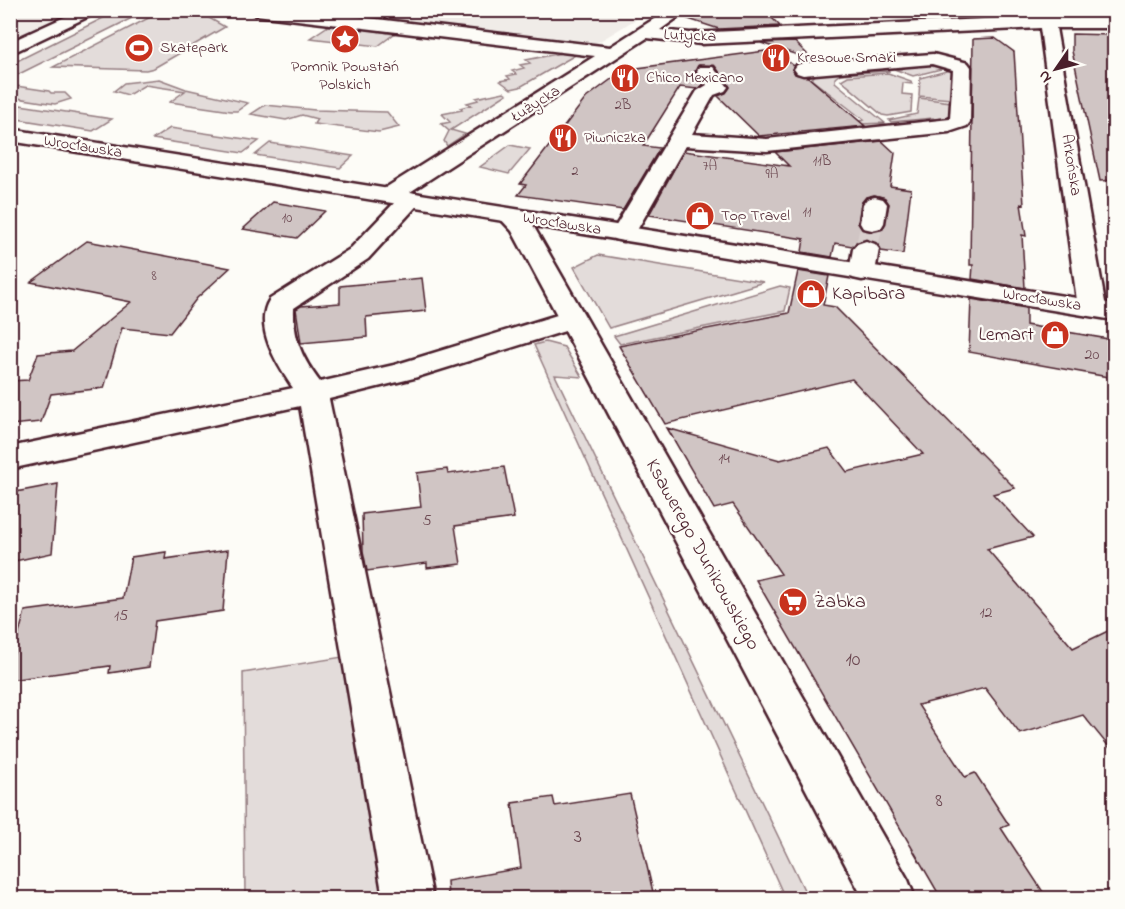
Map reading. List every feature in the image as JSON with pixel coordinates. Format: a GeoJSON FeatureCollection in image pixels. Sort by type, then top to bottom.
{"type":"FeatureCollection","features":[{"type":"Feature","properties":{"kind":"street"},"geometry":{"type":"LineString","coordinates":[[256,10],[614,53]]}},
{"type":"Feature","properties":{"kind":"street","name":"Łużycka"},"geometry":{"type":"LineString","coordinates":[[313,394],[283,352],[278,327],[280,305],[293,294],[319,280],[359,253],[400,197],[680,10]]}},
{"type":"Feature","properties":{"kind":"street"},"geometry":{"type":"LineString","coordinates":[[939,11],[970,10]]}},
{"type":"Feature","properties":{"kind":"street"},"geometry":{"type":"LineString","coordinates":[[939,11],[960,25]]}},
{"type":"Feature","properties":{"kind":"street"},"geometry":{"type":"LineString","coordinates":[[10,49],[79,14]]}},
{"type":"Feature","properties":{"kind":"street","name":"Lutycka"},"geometry":{"type":"LineString","coordinates":[[645,33],[685,39],[1046,21],[1114,22]]}},
{"type":"Feature","properties":{"kind":"street","name":"Arkońska"},"geometry":{"type":"LineString","coordinates":[[1046,21],[1103,310]]}},
{"type":"Feature","properties":{"kind":"street","name":"Lutycka"},"geometry":{"type":"LineString","coordinates":[[663,22],[735,36]]}},
{"type":"Feature","properties":{"kind":"street"},"geometry":{"type":"LineString","coordinates":[[679,139],[744,146],[767,145],[870,136],[949,126],[960,122],[962,67],[950,62],[933,59],[824,65],[803,69]]}},
{"type":"Feature","properties":{"kind":"street"},"geometry":{"type":"LineString","coordinates":[[623,234],[707,91],[718,87],[706,71]]}},
{"type":"Feature","properties":{"kind":"street","name":"Wrocławska"},"geometry":{"type":"LineString","coordinates":[[10,135],[623,234],[864,260],[1103,310]]}},
{"type":"Feature","properties":{"kind":"street","name":"Ksawerego Dunikowskiego"},"geometry":{"type":"LineString","coordinates":[[510,216],[522,227],[890,898]]}},
{"type":"Feature","properties":{"kind":"street"},"geometry":{"type":"LineString","coordinates":[[10,458],[313,394],[403,372],[573,319]]}},
{"type":"Feature","properties":{"kind":"street"},"geometry":{"type":"LineString","coordinates":[[313,394],[408,898]]}},
{"type":"Feature","properties":{"kind":"shaded area"},"geometry":{"type":"Polygon","coordinates":[[[11,10],[72,10],[72,11],[11,39],[11,10]]]}},
{"type":"Feature","properties":{"kind":"shaded area","name":"Skatepark"},"geometry":{"type":"Polygon","coordinates":[[[164,10],[197,11],[225,27],[154,68],[146,70],[53,67],[164,10]]]}},
{"type":"Feature","properties":{"kind":"shaded area"},"geometry":{"type":"Polygon","coordinates":[[[117,11],[146,11],[11,78],[11,64],[117,11]]]}},
{"type":"Feature","properties":{"kind":"shaded area"},"geometry":{"type":"Polygon","coordinates":[[[291,11],[649,11],[592,46],[291,11]]]}},
{"type":"Feature","properties":{"kind":"shaded area"},"geometry":{"type":"Polygon","coordinates":[[[328,26],[343,28],[346,26],[394,34],[378,46],[310,38],[328,26]]]}},
{"type":"Feature","properties":{"kind":"shaded area"},"geometry":{"type":"Polygon","coordinates":[[[567,52],[577,54],[520,87],[511,89],[500,81],[510,79],[507,76],[516,74],[512,71],[524,68],[520,65],[530,63],[526,60],[567,52]]]}},
{"type":"Feature","properties":{"kind":"shaded area"},"geometry":{"type":"Polygon","coordinates":[[[931,65],[945,68],[913,76],[894,69],[901,69],[900,66],[931,65]]]}},
{"type":"Feature","properties":{"kind":"shaded area"},"geometry":{"type":"Polygon","coordinates":[[[888,69],[889,71],[840,74],[835,78],[835,82],[885,123],[840,125],[864,120],[811,79],[818,73],[888,69]]]}},
{"type":"Feature","properties":{"kind":"shaded area"},"geometry":{"type":"Polygon","coordinates":[[[950,70],[953,73],[951,99],[919,96],[920,78],[950,70]]]}},
{"type":"Feature","properties":{"kind":"shaded area"},"geometry":{"type":"Polygon","coordinates":[[[888,73],[911,81],[912,84],[903,83],[902,94],[912,95],[911,112],[882,115],[841,80],[848,76],[888,73]]]}},
{"type":"Feature","properties":{"kind":"shaded area"},"geometry":{"type":"Polygon","coordinates":[[[159,79],[186,89],[248,103],[237,111],[231,111],[170,102],[185,91],[145,85],[128,95],[114,91],[124,83],[159,79]]]}},
{"type":"Feature","properties":{"kind":"shaded area"},"geometry":{"type":"Polygon","coordinates":[[[16,86],[51,93],[65,93],[71,99],[55,104],[11,97],[11,89],[16,86]]]}},
{"type":"Feature","properties":{"kind":"shaded area"},"geometry":{"type":"Polygon","coordinates":[[[504,92],[507,94],[451,130],[465,134],[447,146],[444,141],[449,131],[441,124],[450,122],[442,114],[462,110],[460,108],[471,105],[467,103],[478,100],[476,98],[504,92]]]}},
{"type":"Feature","properties":{"kind":"shaded area"},"geometry":{"type":"Polygon","coordinates":[[[919,98],[951,102],[949,122],[942,125],[933,118],[891,122],[889,120],[917,114],[919,98]]]}},
{"type":"Feature","properties":{"kind":"shaded area"},"geometry":{"type":"Polygon","coordinates":[[[20,105],[112,119],[93,131],[11,118],[11,110],[20,105]]]}},
{"type":"Feature","properties":{"kind":"shaded area"},"geometry":{"type":"Polygon","coordinates":[[[265,105],[315,110],[387,112],[399,127],[379,132],[314,124],[317,119],[302,115],[286,120],[251,114],[265,105]]]}},
{"type":"Feature","properties":{"kind":"shaded area"},"geometry":{"type":"Polygon","coordinates":[[[170,128],[259,141],[243,153],[153,139],[170,128]]]}},
{"type":"Feature","properties":{"kind":"shaded area"},"geometry":{"type":"Polygon","coordinates":[[[270,143],[353,156],[340,168],[255,155],[270,143]]]}},
{"type":"Feature","properties":{"kind":"shaded area"},"geometry":{"type":"Polygon","coordinates":[[[510,145],[530,149],[509,174],[480,167],[510,145]]]}},
{"type":"Feature","properties":{"kind":"shaded area"},"geometry":{"type":"Polygon","coordinates":[[[598,255],[764,282],[609,328],[574,267],[598,255]]]}},
{"type":"Feature","properties":{"kind":"shaded area"},"geometry":{"type":"Polygon","coordinates":[[[780,286],[790,288],[785,311],[620,344],[614,336],[780,286]]]}},
{"type":"Feature","properties":{"kind":"shaded area"},"geometry":{"type":"Polygon","coordinates":[[[545,342],[564,347],[582,377],[555,375],[808,898],[785,898],[534,345],[545,342]]]}},
{"type":"Feature","properties":{"kind":"shaded area"},"geometry":{"type":"Polygon","coordinates":[[[355,655],[393,898],[245,898],[243,673],[355,655]]]}},
{"type":"Feature","properties":{"kind":"building"},"geometry":{"type":"Polygon","coordinates":[[[690,10],[764,10],[780,26],[719,29],[682,17],[690,10]]]}},
{"type":"Feature","properties":{"kind":"building"},"geometry":{"type":"Polygon","coordinates":[[[1072,34],[1114,35],[1114,180],[1100,181],[1072,51],[1072,34]]]}},
{"type":"Feature","properties":{"kind":"building"},"geometry":{"type":"Polygon","coordinates":[[[995,38],[1014,52],[1024,205],[1021,204],[1026,236],[1022,235],[1025,288],[972,279],[973,265],[970,265],[973,39],[995,38]]]}},
{"type":"Feature","properties":{"kind":"building"},"geometry":{"type":"Polygon","coordinates":[[[795,42],[813,60],[761,43],[795,42]]]}},
{"type":"Feature","properties":{"kind":"building"},"geometry":{"type":"Polygon","coordinates":[[[773,50],[794,66],[792,69],[795,74],[808,77],[865,126],[759,136],[718,96],[726,93],[730,87],[715,66],[699,65],[695,72],[704,84],[697,89],[680,87],[643,146],[660,148],[623,210],[518,195],[526,185],[520,184],[586,98],[621,72],[630,73],[630,69],[773,50]]]}},
{"type":"Feature","properties":{"kind":"building"},"geometry":{"type":"Polygon","coordinates":[[[882,141],[895,153],[890,186],[911,189],[903,254],[881,251],[877,243],[865,239],[852,246],[835,243],[832,257],[802,252],[804,239],[649,215],[684,151],[789,166],[775,152],[882,141]],[[874,195],[866,197],[861,203],[858,223],[863,230],[872,232],[883,229],[889,204],[885,198],[874,195]]]}},
{"type":"Feature","properties":{"kind":"building"},"geometry":{"type":"Polygon","coordinates":[[[273,202],[325,211],[297,238],[243,229],[273,202]]]}},
{"type":"Feature","properties":{"kind":"building"},"geometry":{"type":"Polygon","coordinates":[[[87,241],[230,268],[197,298],[170,333],[122,328],[104,388],[51,394],[41,422],[10,425],[10,381],[28,380],[38,354],[72,351],[131,302],[31,282],[87,241]]]}},
{"type":"Feature","properties":{"kind":"building"},"geometry":{"type":"Polygon","coordinates":[[[798,271],[829,276],[823,305],[835,307],[1015,488],[993,494],[1033,537],[987,549],[1073,648],[1114,628],[1114,753],[1083,715],[1020,734],[985,688],[918,705],[965,777],[975,773],[1009,825],[1001,828],[1047,898],[941,898],[756,580],[781,574],[733,504],[714,509],[667,428],[780,460],[829,448],[847,472],[923,454],[852,379],[665,424],[619,346],[789,313],[798,271]]]}},
{"type":"Feature","properties":{"kind":"building"},"geometry":{"type":"Polygon","coordinates":[[[422,278],[426,311],[366,317],[367,337],[301,343],[296,309],[301,306],[340,303],[340,286],[422,278]]]}},
{"type":"Feature","properties":{"kind":"building"},"geometry":{"type":"Polygon","coordinates":[[[971,299],[1026,308],[1026,325],[1114,340],[1114,378],[969,352],[971,299]]]}},
{"type":"Feature","properties":{"kind":"building"},"geometry":{"type":"Polygon","coordinates":[[[504,467],[514,518],[455,526],[461,564],[427,568],[427,563],[367,571],[363,551],[362,514],[421,507],[417,473],[447,469],[448,474],[504,467]]]}},
{"type":"Feature","properties":{"kind":"building"},"geometry":{"type":"Polygon","coordinates":[[[58,484],[52,553],[10,562],[10,536],[16,492],[58,484]]]}},
{"type":"Feature","properties":{"kind":"building"},"geometry":{"type":"Polygon","coordinates":[[[228,550],[223,611],[155,621],[149,667],[109,673],[110,666],[10,680],[10,667],[25,611],[123,598],[131,557],[166,552],[165,559],[228,550]]]}},
{"type":"Feature","properties":{"kind":"building"},"geometry":{"type":"Polygon","coordinates":[[[630,794],[653,892],[615,898],[448,898],[447,881],[521,868],[512,803],[553,797],[555,806],[630,794]]]}},
{"type":"Feature","properties":{"kind":"tunnel"},"geometry":{"type":"LineString","coordinates":[[867,246],[872,223]]}},
{"type":"Feature","properties":{"kind":"tunnel"},"geometry":{"type":"LineString","coordinates":[[866,249],[867,244]]}},
{"type":"Feature","properties":{"kind":"place","name":"Pomnik Powstań Polskich"},"geometry":{"type":"Point","coordinates":[345,39]}},
{"type":"Feature","properties":{"kind":"place","name":"Skatepark"},"geometry":{"type":"Point","coordinates":[139,48]}},
{"type":"Feature","properties":{"kind":"place","name":"Kresowe Smaki"},"geometry":{"type":"Point","coordinates":[776,58]}},
{"type":"Feature","properties":{"kind":"place","name":"Chico Mexicano"},"geometry":{"type":"Point","coordinates":[625,78]}},
{"type":"Feature","properties":{"kind":"place","name":"Piwniczka"},"geometry":{"type":"Point","coordinates":[563,138]}},
{"type":"Feature","properties":{"kind":"place","name":"Top Travel"},"geometry":{"type":"Point","coordinates":[700,216]}},
{"type":"Feature","properties":{"kind":"place","name":"Kapibara"},"geometry":{"type":"Point","coordinates":[811,294]}},
{"type":"Feature","properties":{"kind":"place","name":"Lemart"},"geometry":{"type":"Point","coordinates":[1055,335]}},
{"type":"Feature","properties":{"kind":"place","name":"Żabka"},"geometry":{"type":"Point","coordinates":[793,602]}}]}
